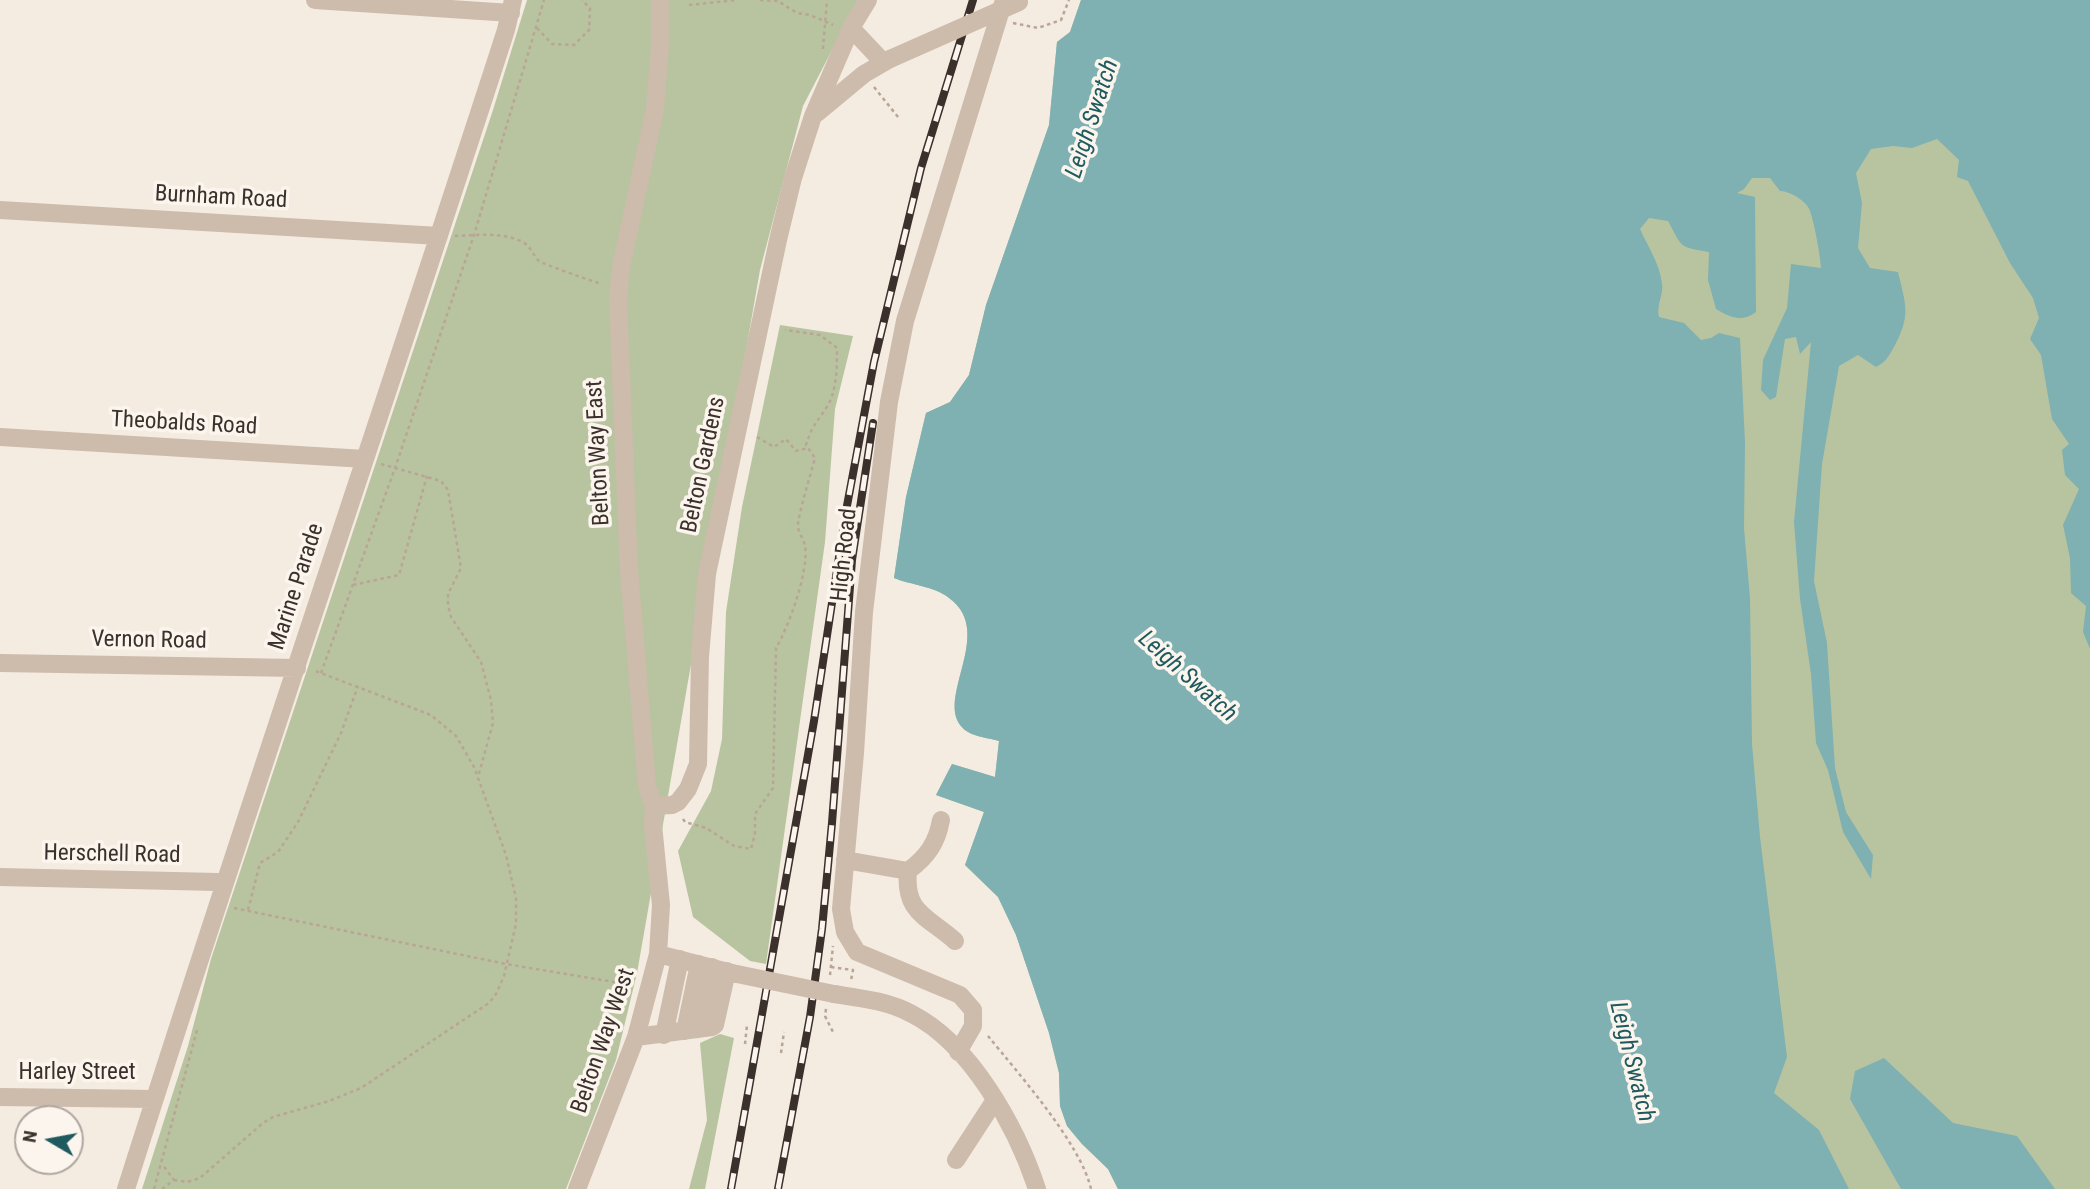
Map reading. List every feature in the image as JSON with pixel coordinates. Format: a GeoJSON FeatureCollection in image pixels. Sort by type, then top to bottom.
{"type":"FeatureCollection","features":[{"type":"Feature","properties":{"kind":"street"},"geometry":{"type":"LineString","coordinates":[[315,0],[512,6]]}},
{"type":"Feature","properties":{"kind":"street","name":"Belton Way East"},"geometry":{"type":"LineString","coordinates":[[660,0],[655,109],[621,267],[617,321],[630,583],[647,786],[654,806],[653,825],[661,905]]}},
{"type":"Feature","properties":{"kind":"street"},"geometry":{"type":"LineString","coordinates":[[813,116],[850,30],[868,0]]}},
{"type":"Feature","properties":{"kind":"street","name":"High Road"},"geometry":{"type":"LineString","coordinates":[[973,1026],[973,1010],[960,995],[858,952],[845,932],[841,909],[864,612],[889,402],[905,321],[1003,0]]}},
{"type":"Feature","properties":{"kind":"street"},"geometry":{"type":"LineString","coordinates":[[813,116],[864,74],[886,60],[1021,0]]}},
{"type":"Feature","properties":{"kind":"street","name":"Marine Parade"},"geometry":{"type":"LineString","coordinates":[[126,1189],[223,884],[297,668],[512,6]]}},
{"type":"Feature","properties":{"kind":"street"},"geometry":{"type":"LineString","coordinates":[[850,30],[886,60]]}},
{"type":"Feature","properties":{"kind":"street","name":"Belton Gardens"},"geometry":{"type":"LineString","coordinates":[[654,806],[678,802],[688,789],[698,764],[700,657],[707,574],[781,228],[793,178],[813,116]]}},
{"type":"Feature","properties":{"kind":"street","name":"Burnham Road"},"geometry":{"type":"LineString","coordinates":[[0,210],[439,236]]}},
{"type":"Feature","properties":{"kind":"street","name":"Theobalds Road"},"geometry":{"type":"LineString","coordinates":[[0,437],[365,459]]}},
{"type":"Feature","properties":{"kind":"street","name":"Vernon Road"},"geometry":{"type":"LineString","coordinates":[[0,663],[297,668]]}},
{"type":"Feature","properties":{"kind":"street"},"geometry":{"type":"LineString","coordinates":[[845,860],[908,871],[919,863],[937,839],[941,820]]}},
{"type":"Feature","properties":{"kind":"street"},"geometry":{"type":"LineString","coordinates":[[908,871],[906,890],[912,904],[955,941]]}},
{"type":"Feature","properties":{"kind":"street","name":"Herschell Road"},"geometry":{"type":"LineString","coordinates":[[0,877],[223,884]]}},
{"type":"Feature","properties":{"kind":"street","name":"Belton Way West"},"geometry":{"type":"LineString","coordinates":[[577,1189],[636,1037],[658,954],[661,905]]}},
{"type":"Feature","properties":{"kind":"street"},"geometry":{"type":"LineString","coordinates":[[658,954],[875,1001],[912,1014],[958,1052],[995,1100],[1016,1137],[1037,1189]]}},
{"type":"Feature","properties":{"kind":"street"},"geometry":{"type":"LineString","coordinates":[[664,1035],[680,959]]}},
{"type":"Feature","properties":{"kind":"street"},"geometry":{"type":"LineString","coordinates":[[692,1030],[719,969]]}},
{"type":"Feature","properties":{"kind":"street"},"geometry":{"type":"LineString","coordinates":[[636,1037],[664,1035],[715,1025],[719,969]]}},
{"type":"Feature","properties":{"kind":"street"},"geometry":{"type":"LineString","coordinates":[[958,1052],[973,1026]]}},
{"type":"Feature","properties":{"kind":"street","name":"Harley Street"},"geometry":{"type":"LineString","coordinates":[[0,1097],[154,1099]]}},
{"type":"Feature","properties":{"kind":"street"},"geometry":{"type":"LineString","coordinates":[[956,1160],[995,1100]]}},
{"type":"Feature","properties":{"kind":"path"},"geometry":{"type":"LineString","coordinates":[[321,673],[396,468],[474,235],[544,0]]}},
{"type":"Feature","properties":{"kind":"path"},"geometry":{"type":"LineString","coordinates":[[537,28],[552,44],[573,45],[590,30],[590,8],[582,0]]}},
{"type":"Feature","properties":{"kind":"path"},"geometry":{"type":"LineString","coordinates":[[689,5],[736,0]]}},
{"type":"Feature","properties":{"kind":"path"},"geometry":{"type":"LineString","coordinates":[[760,0],[778,1],[797,13],[850,30]]}},
{"type":"Feature","properties":{"kind":"path"},"geometry":{"type":"LineString","coordinates":[[827,0],[822,56],[835,62]]}},
{"type":"Feature","properties":{"kind":"path"},"geometry":{"type":"LineString","coordinates":[[994,26],[1038,28],[1061,20],[1069,0]]}},
{"type":"Feature","properties":{"kind":"path"},"geometry":{"type":"LineString","coordinates":[[864,74],[898,117]]}},
{"type":"Feature","properties":{"kind":"path"},"geometry":{"type":"LineString","coordinates":[[439,236],[494,235],[522,241],[532,248],[538,260],[596,283]]}},
{"type":"Feature","properties":{"kind":"path"},"geometry":{"type":"LineString","coordinates":[[680,815],[685,822],[706,828],[734,846],[751,849],[755,833],[755,814],[773,788],[776,648],[786,630],[806,570],[805,544],[797,526],[815,458],[806,444],[811,427],[830,402],[836,374],[837,348],[820,335],[785,330]]}},
{"type":"Feature","properties":{"kind":"path"},"geometry":{"type":"LineString","coordinates":[[757,437],[774,447],[786,439],[796,451],[808,448]]}},
{"type":"Feature","properties":{"kind":"path"},"geometry":{"type":"LineString","coordinates":[[365,459],[440,481],[448,491],[461,568],[448,594],[448,605],[451,617],[481,662],[491,700],[493,723],[478,778]]}},
{"type":"Feature","properties":{"kind":"path"},"geometry":{"type":"LineString","coordinates":[[353,585],[399,575],[427,476]]}},
{"type":"Feature","properties":{"kind":"path"},"geometry":{"type":"LineString","coordinates":[[162,1189],[174,1180],[187,1182],[200,1178],[273,1117],[329,1101],[360,1088],[489,1003],[501,984],[516,924],[516,898],[506,855],[466,750],[456,736],[431,715],[321,673],[297,668]]}},
{"type":"Feature","properties":{"kind":"path"},"geometry":{"type":"LineString","coordinates":[[358,687],[341,733],[298,822],[278,852],[260,863],[248,910],[506,964],[627,984]]}},
{"type":"Feature","properties":{"kind":"path"},"geometry":{"type":"LineString","coordinates":[[831,967],[853,970],[841,995]]}},
{"type":"Feature","properties":{"kind":"path"},"geometry":{"type":"LineString","coordinates":[[154,1189],[199,1022]]}},
{"type":"Feature","properties":{"kind":"path"},"geometry":{"type":"LineString","coordinates":[[745,1044],[747,1025]]}},
{"type":"Feature","properties":{"kind":"path"},"geometry":{"type":"LineString","coordinates":[[973,1026],[987,1035],[1031,1089],[1074,1151],[1088,1177],[1091,1189]]}},
{"type":"Feature","properties":{"kind":"path"},"geometry":{"type":"LineString","coordinates":[[781,1053],[784,1032]]}},
{"type":"Feature","properties":{"kind":"path"},"geometry":{"type":"LineString","coordinates":[[162,1163],[174,1180]]}},
{"type":"Feature","properties":{"kind":"green space"},"geometry":{"type":"Polygon","coordinates":[[[527,0],[858,0],[803,106],[760,270],[637,973],[616,1060],[566,1189],[142,1189],[188,1046],[211,959],[493,110],[527,0]]]}},
{"type":"Feature","properties":{"kind":"green space"},"geometry":{"type":"Polygon","coordinates":[[[1081,0],[2090,0],[2090,1189],[1118,1189],[1108,1169],[1067,1126],[1060,1106],[1059,1073],[1049,1033],[1016,935],[998,897],[965,865],[984,812],[936,795],[952,764],[995,777],[999,741],[971,734],[957,720],[955,705],[967,630],[962,613],[943,594],[894,578],[906,497],[926,413],[950,402],[969,375],[986,305],[1049,125],[1057,42],[1070,32],[1081,0]]]}},
{"type":"Feature","properties":{"kind":"green space"},"geometry":{"type":"Polygon","coordinates":[[[780,325],[853,336],[835,409],[825,542],[766,964],[750,961],[693,917],[678,851],[711,791],[722,739],[726,612],[742,507],[780,325]]]}},
{"type":"Feature","properties":{"kind":"green space"},"geometry":{"type":"Polygon","coordinates":[[[720,1034],[734,1038],[705,1189],[689,1189],[707,1120],[700,1043],[720,1034]]]}},
{"type":"Feature","properties":{"kind":"water","name":"Leigh Swatch"},"geometry":{"type":"Polygon","coordinates":[[[1081,0],[2090,0],[2090,649],[2083,632],[2086,606],[2071,593],[2070,558],[2063,525],[2079,489],[2065,475],[2062,450],[2069,444],[2052,419],[2041,355],[2030,339],[2039,318],[2033,298],[2010,263],[1968,181],[1957,177],[1959,160],[1937,139],[1912,148],[1893,146],[1871,149],[1856,173],[1862,203],[1858,248],[1870,268],[1898,272],[1905,302],[1905,318],[1894,347],[1882,363],[1876,367],[1858,355],[1839,366],[1822,464],[1814,581],[1827,643],[1835,768],[1846,812],[1873,855],[1871,879],[1843,832],[1828,770],[1816,743],[1794,522],[1811,342],[1800,354],[1796,337],[1785,339],[1776,397],[1770,400],[1761,390],[1763,360],[1787,308],[1791,264],[1821,268],[1810,211],[1799,198],[1780,191],[1770,178],[1752,178],[1744,189],[1737,193],[1755,197],[1756,312],[1741,318],[1716,309],[1708,280],[1709,252],[1682,245],[1668,221],[1649,218],[1640,229],[1661,275],[1659,317],[1684,323],[1701,340],[1719,333],[1740,338],[1745,443],[1744,528],[1750,598],[1752,744],[1760,837],[1787,1057],[1774,1093],[1819,1130],[1849,1189],[1118,1189],[1108,1169],[1067,1126],[1060,1106],[1059,1073],[1049,1033],[1016,935],[998,897],[965,865],[984,812],[936,795],[952,764],[995,777],[999,741],[971,734],[957,720],[955,705],[967,630],[962,613],[943,594],[894,578],[906,497],[926,413],[950,402],[969,375],[986,305],[1049,125],[1057,42],[1070,32],[1081,0]]]}},
{"type":"Feature","properties":{"kind":"water"},"geometry":{"type":"Polygon","coordinates":[[[1884,1058],[1953,1123],[2017,1136],[2055,1189],[1901,1189],[1850,1099],[1855,1071],[1884,1058]]]}},
{"type":"Feature","properties":{"kind":"railway"},"geometry":{"type":"LineString","coordinates":[[731,1189],[814,721],[846,511],[874,362],[921,168],[973,0]]}},
{"type":"Feature","properties":{"kind":"railway"},"geometry":{"type":"LineString","coordinates":[[778,1189],[810,1017],[822,929],[852,560],[873,423]]}}]}
